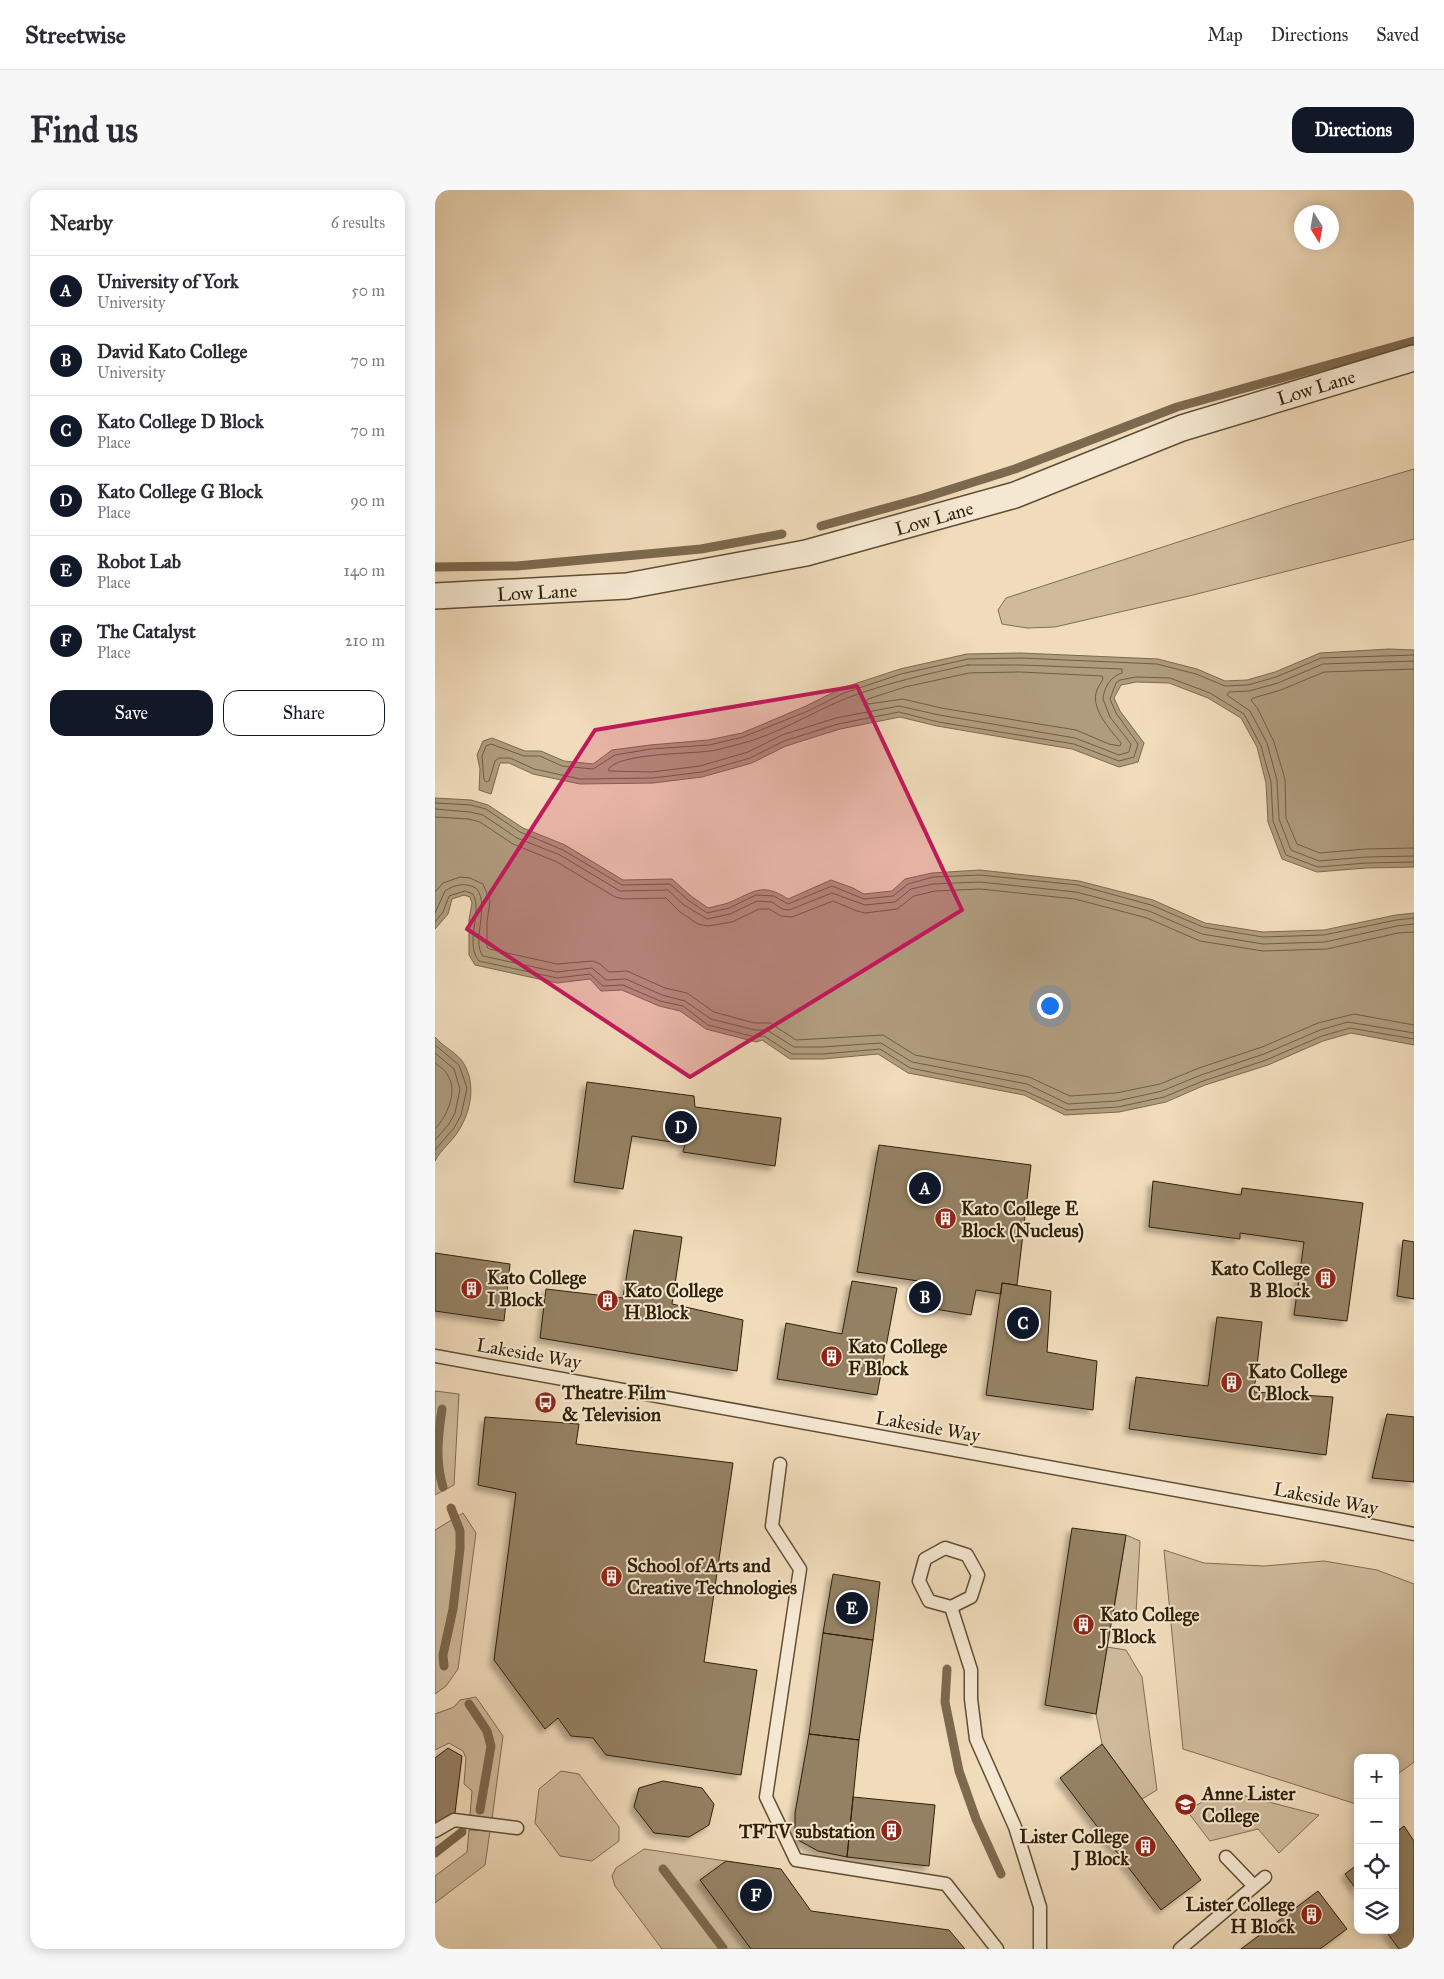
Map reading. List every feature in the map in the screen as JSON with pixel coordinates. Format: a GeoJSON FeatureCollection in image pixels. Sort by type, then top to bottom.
{"type":"FeatureCollection","features":[{"type":"Feature","properties":{"kind":"street","name":"Low Lane"},"geometry":{"type":"LineString","coordinates":[[435,596],[627,586],[806,553],[1015,495],[1182,428],[1414,358]]}},
{"type":"Feature","properties":{"kind":"lane","name":"Lakeside Way"},"geometry":{"type":"LineString","coordinates":[[435,1356],[1414,1534]]}},
{"type":"Feature","properties":{"kind":"lane"},"geometry":{"type":"LineString","coordinates":[[780,1464],[773,1526],[799,1569],[767,1797],[796,1860],[946,1884],[997,1949]]}},
{"type":"Feature","properties":{"kind":"lane"},"geometry":{"type":"LineString","coordinates":[[945,1548],[967,1555],[978,1575],[971,1597],[951,1607],[929,1601],[919,1581],[925,1559],[945,1548]]}},
{"type":"Feature","properties":{"kind":"lane"},"geometry":{"type":"LineString","coordinates":[[951,1607],[971,1670],[976,1739],[1015,1827],[1040,1907],[1040,1949]]}},
{"type":"Feature","properties":{"kind":"lane"},"geometry":{"type":"LineString","coordinates":[[435,1831],[454,1820],[517,1828]]}},
{"type":"Feature","properties":{"kind":"lane"},"geometry":{"type":"LineString","coordinates":[[1226,1857],[1253,1885]]}},
{"type":"Feature","properties":{"kind":"lane"},"geometry":{"type":"LineString","coordinates":[[1179,1949],[1253,1885],[1265,1877]]}},
{"type":"Feature","properties":{"kind":"highlighted area"},"geometry":{"type":"Polygon","coordinates":[[[857,686],[962,910],[690,1077],[467,929],[595,730],[857,686]]]}},
{"type":"Feature","properties":{"kind":"shaded area"},"geometry":{"type":"Polygon","coordinates":[[[1414,469],[1414,539],[1189,596],[1055,627],[1027,628],[1002,624],[998,610],[1006,598],[1295,504],[1414,469]]]}},
{"type":"Feature","properties":{"kind":"shaded area"},"geometry":{"type":"Polygon","coordinates":[[[435,1391],[459,1394],[454,1485],[435,1495],[435,1391]]]}},
{"type":"Feature","properties":{"kind":"shaded area"},"geometry":{"type":"Polygon","coordinates":[[[463,1513],[476,1533],[458,1669],[446,1686],[435,1694],[435,1530],[463,1513]]]}},
{"type":"Feature","properties":{"kind":"shaded area"},"geometry":{"type":"Polygon","coordinates":[[[1126,1535],[1140,1541],[1136,1614],[1127,1619],[1113,1616],[1126,1535]]]}},
{"type":"Feature","properties":{"kind":"shaded area"},"geometry":{"type":"Polygon","coordinates":[[[1164,1550],[1204,1563],[1264,1566],[1324,1561],[1377,1570],[1414,1584],[1414,1762],[1399,1773],[1399,1754],[1354,1754],[1354,1803],[1183,1749],[1164,1550]]]}},
{"type":"Feature","properties":{"kind":"shaded area"},"geometry":{"type":"Polygon","coordinates":[[[1107,1647],[1126,1650],[1142,1677],[1157,1790],[1142,1799],[1102,1744],[1096,1714],[1107,1647]]]}},
{"type":"Feature","properties":{"kind":"shaded area"},"geometry":{"type":"Polygon","coordinates":[[[476,1697],[503,1736],[492,1819],[470,1816],[472,1791],[464,1784],[466,1758],[463,1751],[449,1743],[435,1750],[435,1714],[454,1707],[460,1700],[476,1697]]]}},
{"type":"Feature","properties":{"kind":"shaded area"},"geometry":{"type":"Polygon","coordinates":[[[561,1771],[579,1774],[619,1827],[619,1841],[592,1861],[560,1856],[535,1823],[539,1789],[561,1771]]]}},
{"type":"Feature","properties":{"kind":"shaded area"},"geometry":{"type":"Polygon","coordinates":[[[1222,1790],[1319,1815],[1279,1853],[1258,1829],[1210,1841],[1187,1811],[1222,1790]]]}},
{"type":"Feature","properties":{"kind":"shaded area"},"geometry":{"type":"Polygon","coordinates":[[[469,1830],[490,1831],[485,1865],[435,1903],[435,1876],[467,1852],[469,1830]]]}},
{"type":"Feature","properties":{"kind":"shaded area"},"geometry":{"type":"Polygon","coordinates":[[[644,1849],[726,1861],[751,1949],[662,1949],[615,1886],[612,1876],[616,1868],[644,1849]]]}},
{"type":"Feature","properties":{"kind":"water"},"geometry":{"type":"Polygon","coordinates":[[[1389,649],[1414,650],[1414,867],[1317,872],[1282,859],[1268,822],[1266,783],[1257,747],[1241,718],[1208,698],[1169,683],[1136,682],[1121,685],[1114,698],[1120,711],[1144,743],[1138,762],[1119,767],[1072,749],[937,726],[900,717],[840,729],[786,746],[752,763],[702,777],[653,783],[580,784],[533,774],[509,763],[500,763],[491,794],[479,790],[480,769],[477,755],[483,741],[492,738],[525,751],[541,751],[564,761],[593,764],[612,750],[708,740],[742,733],[806,706],[842,688],[900,669],[967,654],[1021,653],[1158,659],[1197,669],[1225,681],[1247,680],[1275,672],[1320,653],[1389,649]]]}},
{"type":"Feature","properties":{"kind":"water"},"geometry":{"type":"Polygon","coordinates":[[[435,798],[471,800],[488,805],[523,828],[565,845],[623,880],[672,879],[708,908],[728,903],[757,890],[771,891],[788,899],[831,880],[864,894],[892,891],[905,879],[932,873],[980,870],[1079,881],[1153,900],[1205,923],[1263,932],[1324,930],[1414,913],[1414,1045],[1351,1033],[1323,1041],[1268,1065],[1205,1085],[1166,1102],[1119,1112],[1065,1115],[1024,1095],[908,1073],[878,1054],[823,1059],[790,1059],[762,1040],[756,1042],[706,1029],[680,1011],[659,1006],[622,990],[601,991],[590,979],[557,983],[475,965],[469,955],[469,920],[472,903],[470,897],[464,895],[452,899],[448,914],[435,929],[435,798]]]}},
{"type":"Feature","properties":{"kind":"water"},"geometry":{"type":"Polygon","coordinates":[[[435,1037],[464,1064],[470,1080],[471,1097],[463,1123],[435,1161],[435,1037]]]}},
{"type":"Feature","properties":{"kind":"building"},"geometry":{"type":"Polygon","coordinates":[[[587,1082],[694,1096],[695,1107],[781,1118],[775,1166],[683,1152],[685,1144],[632,1136],[623,1189],[574,1182],[587,1082]]]}},
{"type":"Feature","properties":{"kind":"building","name":"Kato College E Block (Nucleus)"},"geometry":{"type":"Polygon","coordinates":[[[879,1145],[1031,1165],[1017,1285],[1002,1283],[1001,1294],[976,1290],[971,1315],[923,1307],[925,1282],[857,1272],[879,1145]]]}},
{"type":"Feature","properties":{"kind":"building","name":"Kato College B Block"},"geometry":{"type":"Polygon","coordinates":[[[1153,1181],[1241,1195],[1242,1188],[1363,1203],[1347,1321],[1294,1315],[1304,1242],[1240,1233],[1240,1239],[1149,1227],[1153,1181]]]}},
{"type":"Feature","properties":{"kind":"building","name":"Kato College H Block"},"geometry":{"type":"Polygon","coordinates":[[[634,1230],[682,1237],[672,1304],[743,1320],[737,1371],[540,1338],[546,1289],[623,1298],[634,1230]]]}},
{"type":"Feature","properties":{"kind":"building"},"geometry":{"type":"Polygon","coordinates":[[[1403,1240],[1414,1242],[1414,1299],[1397,1296],[1403,1240]]]}},
{"type":"Feature","properties":{"kind":"building","name":"Kato College I Block"},"geometry":{"type":"Polygon","coordinates":[[[435,1253],[510,1264],[504,1321],[435,1311],[435,1253]]]}},
{"type":"Feature","properties":{"kind":"building","name":"Kato College F Block"},"geometry":{"type":"Polygon","coordinates":[[[852,1281],[897,1288],[877,1395],[777,1379],[786,1323],[842,1334],[852,1281]]]}},
{"type":"Feature","properties":{"kind":"building"},"geometry":{"type":"Polygon","coordinates":[[[1002,1283],[1051,1291],[1047,1352],[1097,1361],[1093,1410],[986,1395],[1002,1283]]]}},
{"type":"Feature","properties":{"kind":"building","name":"Kato College C Block"},"geometry":{"type":"Polygon","coordinates":[[[1217,1317],[1262,1322],[1254,1392],[1333,1397],[1326,1455],[1129,1429],[1136,1377],[1208,1386],[1217,1317]]]}},
{"type":"Feature","properties":{"kind":"building"},"geometry":{"type":"Polygon","coordinates":[[[1387,1414],[1414,1417],[1414,1482],[1372,1478],[1387,1414]]]}},
{"type":"Feature","properties":{"kind":"building","name":"School of Arts and Creative Technologies"},"geometry":{"type":"Polygon","coordinates":[[[485,1417],[579,1424],[576,1444],[733,1463],[704,1662],[757,1670],[741,1775],[606,1755],[593,1738],[571,1736],[558,1718],[545,1729],[494,1660],[516,1493],[478,1485],[485,1417]]]}},
{"type":"Feature","properties":{"kind":"building","name":"Kato College J Block"},"geometry":{"type":"Polygon","coordinates":[[[1072,1528],[1126,1535],[1096,1714],[1045,1705],[1072,1528]]]}},
{"type":"Feature","properties":{"kind":"building"},"geometry":{"type":"Polygon","coordinates":[[[833,1574],[880,1582],[873,1640],[823,1633],[833,1574]]]}},
{"type":"Feature","properties":{"kind":"building"},"geometry":{"type":"Polygon","coordinates":[[[823,1633],[873,1640],[859,1740],[809,1734],[823,1633]]]}},
{"type":"Feature","properties":{"kind":"building"},"geometry":{"type":"Polygon","coordinates":[[[809,1734],[859,1740],[847,1857],[818,1851],[798,1840],[795,1829],[795,1813],[809,1734]]]}},
{"type":"Feature","properties":{"kind":"building","name":"Lister College J Block"},"geometry":{"type":"Polygon","coordinates":[[[1102,1744],[1201,1880],[1161,1910],[1060,1778],[1102,1744]]]}},
{"type":"Feature","properties":{"kind":"building"},"geometry":{"type":"Polygon","coordinates":[[[448,1748],[462,1756],[455,1813],[435,1828],[435,1758],[448,1748]]]}},
{"type":"Feature","properties":{"kind":"building"},"geometry":{"type":"Polygon","coordinates":[[[663,1781],[702,1788],[714,1804],[709,1825],[689,1837],[654,1833],[634,1807],[639,1788],[663,1781]]]}},
{"type":"Feature","properties":{"kind":"building","name":"TFTV substation"},"geometry":{"type":"Polygon","coordinates":[[[853,1797],[935,1805],[929,1866],[847,1857],[853,1797]]]}},
{"type":"Feature","properties":{"kind":"building"},"geometry":{"type":"Polygon","coordinates":[[[1404,1826],[1414,1841],[1414,1949],[1399,1949],[1388,1934],[1399,1934],[1399,1830],[1404,1826]]]}},
{"type":"Feature","properties":{"kind":"building"},"geometry":{"type":"Polygon","coordinates":[[[726,1861],[781,1869],[811,1911],[949,1930],[965,1949],[751,1949],[700,1880],[726,1861]]]}},
{"type":"Feature","properties":{"kind":"building"},"geometry":{"type":"Polygon","coordinates":[[[1354,1867],[1354,1886],[1345,1874],[1354,1867]]]}},
{"type":"Feature","properties":{"kind":"building","name":"Lister College H Block"},"geometry":{"type":"Polygon","coordinates":[[[1318,1891],[1347,1929],[1320,1949],[1241,1949],[1318,1891]]]}},
{"type":"Feature","properties":{"kind":"waterway"},"geometry":{"type":"LineString","coordinates":[[821,526],[923,498],[1015,469],[1177,407],[1414,341]]}},
{"type":"Feature","properties":{"kind":"waterway"},"geometry":{"type":"LineString","coordinates":[[435,567],[517,566],[701,549],[782,534]]}},
{"type":"Feature","properties":{"kind":"waterway"},"geometry":{"type":"LineString","coordinates":[[442,1409],[438,1439],[438,1458],[443,1487]]}},
{"type":"Feature","properties":{"kind":"waterway"},"geometry":{"type":"LineString","coordinates":[[444,1666],[443,1655],[453,1609],[460,1549],[460,1531],[451,1508]]}},
{"type":"Feature","properties":{"kind":"waterway"},"geometry":{"type":"LineString","coordinates":[[947,1669],[945,1702],[959,1771],[976,1819],[1001,1874]]}},
{"type":"Feature","properties":{"kind":"waterway"},"geometry":{"type":"LineString","coordinates":[[469,1704],[487,1731],[491,1746],[480,1810]]}},
{"type":"Feature","properties":{"kind":"waterway"},"geometry":{"type":"LineString","coordinates":[[435,1853],[462,1832]]}},
{"type":"Feature","properties":{"kind":"waterway"},"geometry":{"type":"LineString","coordinates":[[663,1869],[723,1948]]}},
{"type":"Feature","properties":{"kind":"place","name":"Kato College G Block"},"geometry":{"type":"Point","coordinates":[681,1127]}},
{"type":"Feature","properties":{"kind":"place","name":"University of York"},"geometry":{"type":"Point","coordinates":[925,1188]}},
{"type":"Feature","properties":{"kind":"place","name":"Kato College E Block (Nucleus)"},"geometry":{"type":"Point","coordinates":[945,1219]}},
{"type":"Feature","properties":{"kind":"place","name":"Kato College B Block"},"geometry":{"type":"Point","coordinates":[1326,1279]}},
{"type":"Feature","properties":{"kind":"place","name":"Kato College I Block"},"geometry":{"type":"Point","coordinates":[471,1288]}},
{"type":"Feature","properties":{"kind":"place","name":"David Kato College"},"geometry":{"type":"Point","coordinates":[925,1297]}},
{"type":"Feature","properties":{"kind":"place","name":"Kato College H Block"},"geometry":{"type":"Point","coordinates":[608,1301]}},
{"type":"Feature","properties":{"kind":"place","name":"Kato College D Block"},"geometry":{"type":"Point","coordinates":[1023,1323]}},
{"type":"Feature","properties":{"kind":"place","name":"Kato College F Block"},"geometry":{"type":"Point","coordinates":[832,1357]}},
{"type":"Feature","properties":{"kind":"place","name":"Kato College C Block"},"geometry":{"type":"Point","coordinates":[1232,1382]}},
{"type":"Feature","properties":{"kind":"place","name":"Theatre Film & Television"},"geometry":{"type":"Point","coordinates":[546,1403]}},
{"type":"Feature","properties":{"kind":"place","name":"School of Arts and Creative Technologies"},"geometry":{"type":"Point","coordinates":[611,1576]}},
{"type":"Feature","properties":{"kind":"place","name":"Robot Lab"},"geometry":{"type":"Point","coordinates":[852,1608]}},
{"type":"Feature","properties":{"kind":"place","name":"Kato College J Block"},"geometry":{"type":"Point","coordinates":[1084,1625]}},
{"type":"Feature","properties":{"kind":"place","name":"Anne Lister College"},"geometry":{"type":"Point","coordinates":[1186,1804]}},
{"type":"Feature","properties":{"kind":"place","name":"TFTV substation"},"geometry":{"type":"Point","coordinates":[891,1831]}},
{"type":"Feature","properties":{"kind":"place","name":"Lister College J Block"},"geometry":{"type":"Point","coordinates":[1145,1847]}},
{"type":"Feature","properties":{"kind":"place","name":"The Catalyst"},"geometry":{"type":"Point","coordinates":[756,1895]}},
{"type":"Feature","properties":{"kind":"place","name":"Lister College H Block"},"geometry":{"type":"Point","coordinates":[1311,1915]}}]}
